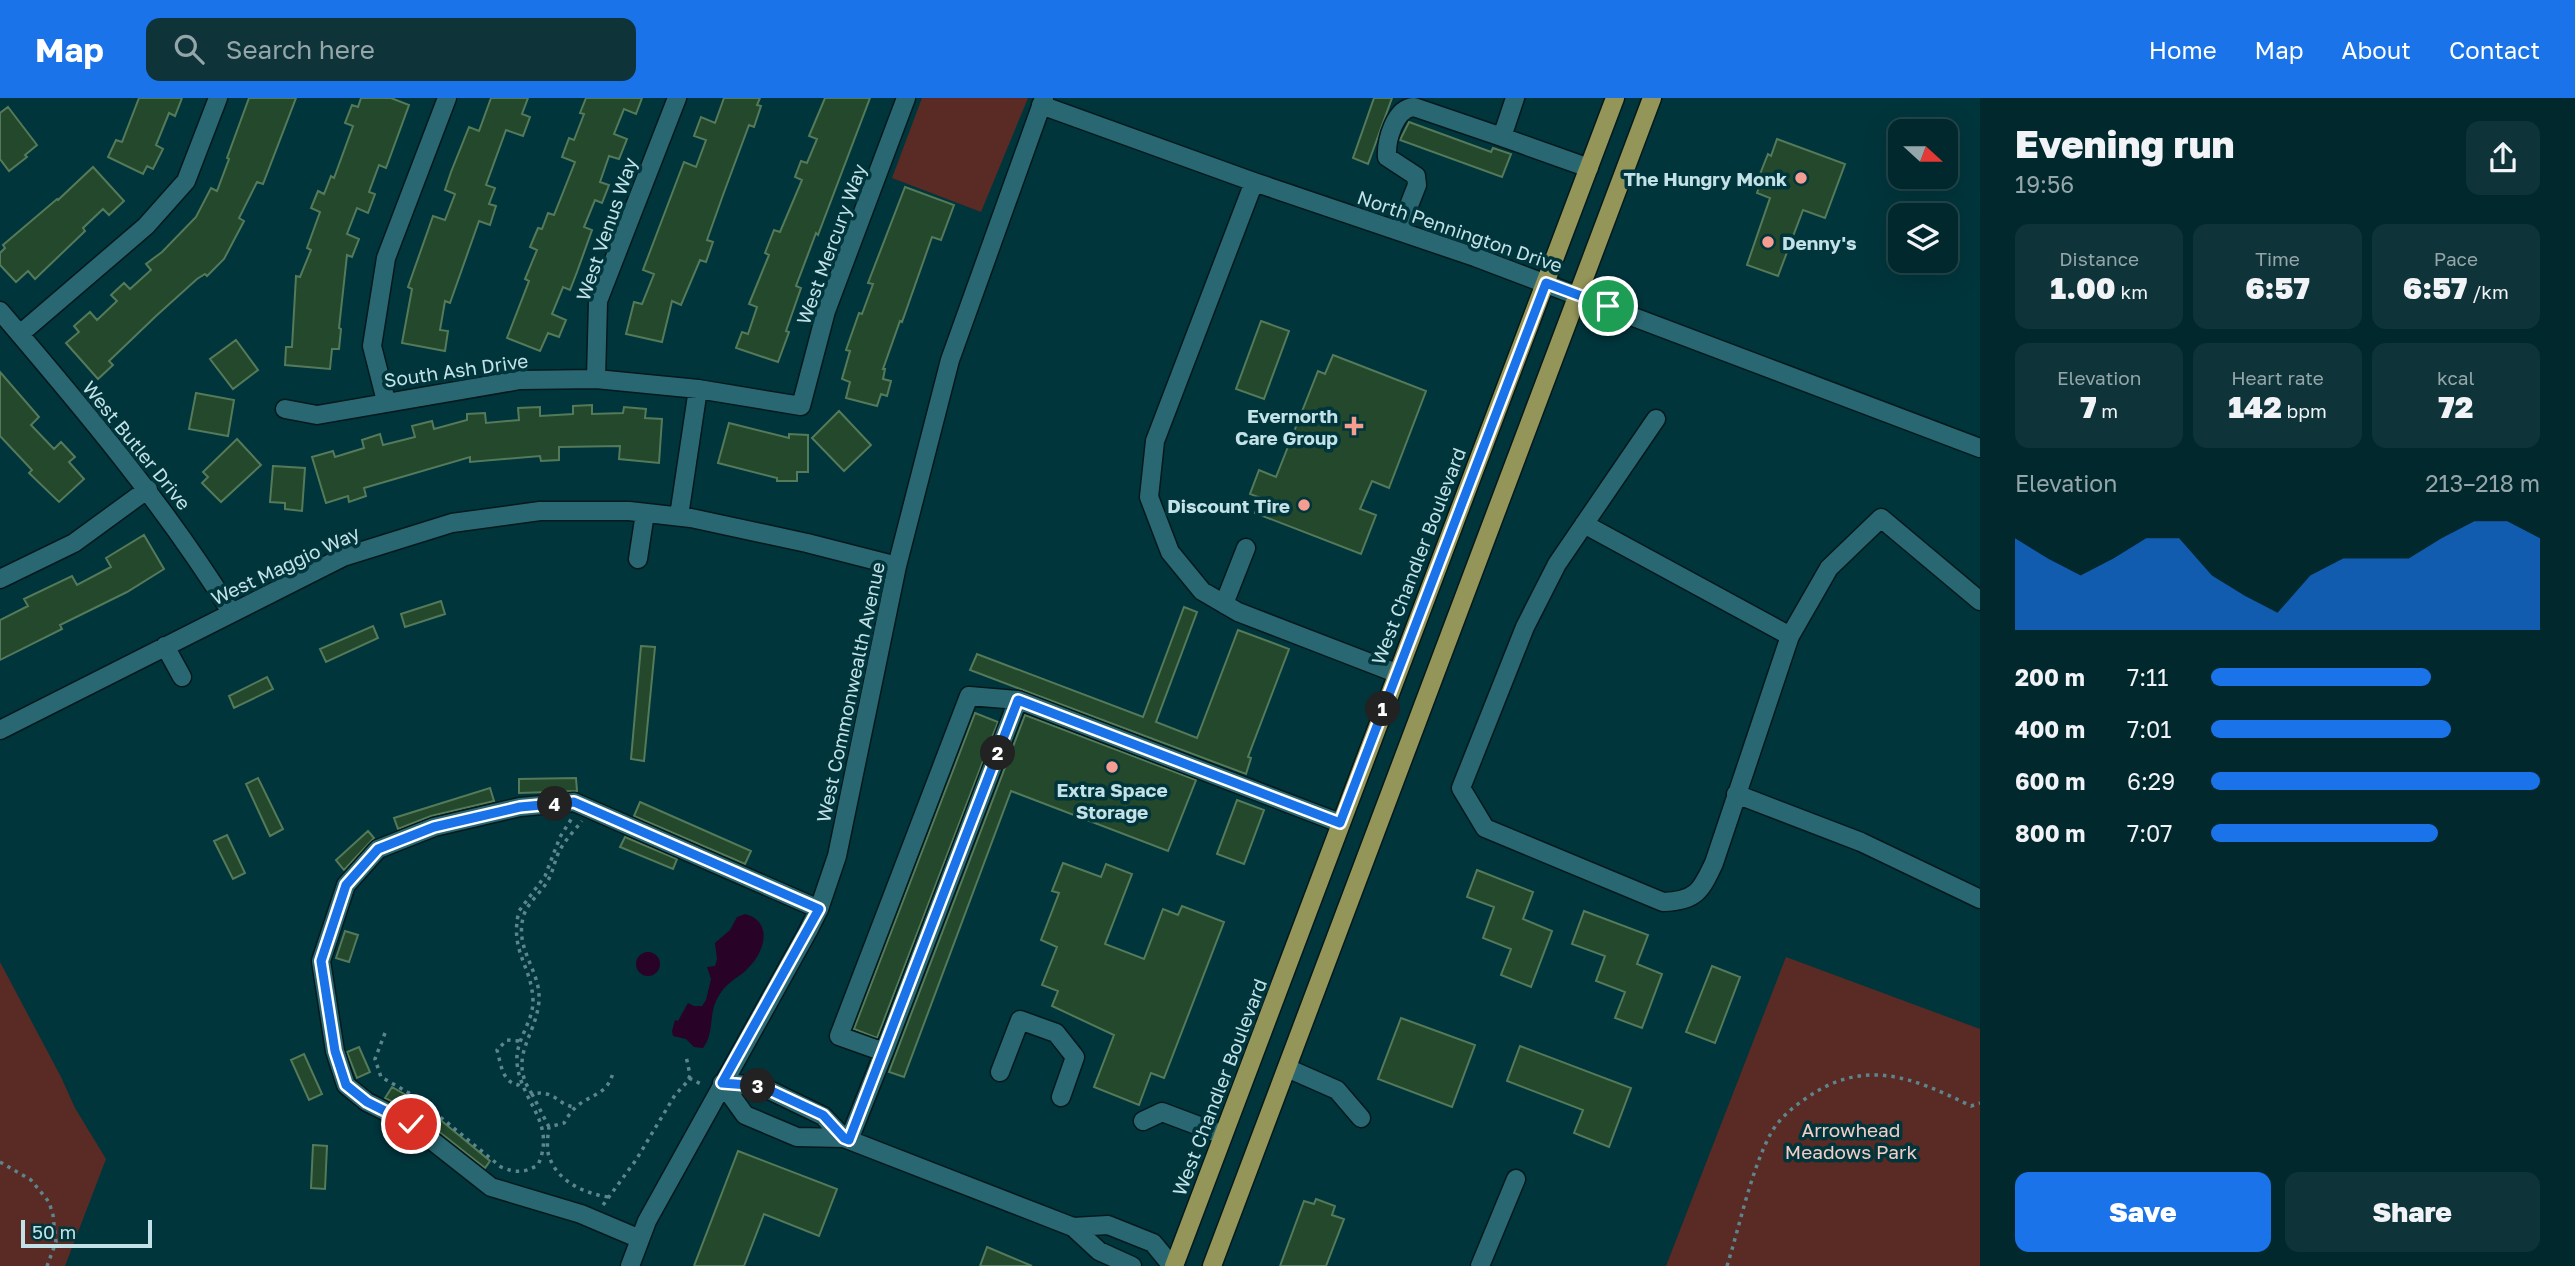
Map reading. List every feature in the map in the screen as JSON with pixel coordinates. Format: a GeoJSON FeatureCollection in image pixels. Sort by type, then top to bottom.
{"type":"FeatureCollection","features":[{"type":"Feature","properties":{"kind":"main road","name":"West Chandler Boulevard"},"geometry":{"type":"LineString","coordinates":[[1173,1266],[1615,98]]}},
{"type":"Feature","properties":{"kind":"main road"},"geometry":{"type":"LineString","coordinates":[[1212,1266],[1653,98]]}},
{"type":"Feature","properties":{"kind":"street"},"geometry":{"type":"LineString","coordinates":[[20,334],[146,226],[186,181],[218,98]]}},
{"type":"Feature","properties":{"kind":"street"},"geometry":{"type":"LineString","coordinates":[[386,401],[372,346],[386,258],[447,98]]}},
{"type":"Feature","properties":{"kind":"street","name":"West Venus Way"},"geometry":{"type":"LineString","coordinates":[[596,379],[598,302],[677,98]]}},
{"type":"Feature","properties":{"kind":"street","name":"West Mercury Way"},"geometry":{"type":"LineString","coordinates":[[801,406],[827,311],[906,98]]}},
{"type":"Feature","properties":{"kind":"street"},"geometry":{"type":"LineString","coordinates":[[1502,137],[1515,98]]}},
{"type":"Feature","properties":{"kind":"street","name":"North Pennington Drive"},"geometry":{"type":"LineString","coordinates":[[1043,101],[1254,182],[1580,295],[1980,448]]}},
{"type":"Feature","properties":{"kind":"street","name":"West Commonwealth Avenue"},"geometry":{"type":"LineString","coordinates":[[630,1266],[640,1239],[722,1083],[819,909],[837,856],[898,566],[950,360],[1043,101]]}},
{"type":"Feature","properties":{"kind":"street"},"geometry":{"type":"LineString","coordinates":[[1399,231],[1417,185],[1416,176],[1387,157],[1387,146],[1400,111],[1406,107],[1414,107],[1589,168]]}},
{"type":"Feature","properties":{"kind":"street"},"geometry":{"type":"LineString","coordinates":[[1254,182],[1155,441],[1149,497],[1170,552],[1202,591],[1238,612],[1396,673]]}},
{"type":"Feature","properties":{"kind":"street","name":"West Butler Drive"},"geometry":{"type":"LineString","coordinates":[[0,311],[148,489],[195,554],[231,612]]}},
{"type":"Feature","properties":{"kind":"street","name":"South Ash Drive"},"geometry":{"type":"LineString","coordinates":[[285,409],[317,415],[520,380],[596,379],[698,389],[801,406]]}},
{"type":"Feature","properties":{"kind":"street"},"geometry":{"type":"LineString","coordinates":[[679,516],[698,389]]}},
{"type":"Feature","properties":{"kind":"street"},"geometry":{"type":"LineString","coordinates":[[1656,419],[1557,564],[1525,627],[1461,788],[1485,828],[1663,902],[1678,901],[1700,891],[1714,863],[1790,636],[1829,568],[1881,518],[1980,601]]}},
{"type":"Feature","properties":{"kind":"street"},"geometry":{"type":"LineString","coordinates":[[0,579],[74,543],[148,489]]}},
{"type":"Feature","properties":{"kind":"street","name":"West Maggio Way"},"geometry":{"type":"LineString","coordinates":[[0,730],[342,557],[452,523],[540,511],[588,510],[679,516],[807,543],[898,566]]}},
{"type":"Feature","properties":{"kind":"street"},"geometry":{"type":"LineString","coordinates":[[638,559],[645,513]]}},
{"type":"Feature","properties":{"kind":"street"},"geometry":{"type":"LineString","coordinates":[[1584,524],[1790,636]]}},
{"type":"Feature","properties":{"kind":"street"},"geometry":{"type":"LineString","coordinates":[[1224,604],[1246,548]]}},
{"type":"Feature","properties":{"kind":"street"},"geometry":{"type":"LineString","coordinates":[[165,646],[182,677]]}},
{"type":"Feature","properties":{"kind":"street"},"geometry":{"type":"LineString","coordinates":[[884,1052],[839,1036],[969,696],[1018,700],[1340,823]]}},
{"type":"Feature","properties":{"kind":"street"},"geometry":{"type":"LineString","coordinates":[[846,1139],[884,1052],[1018,700]]}},
{"type":"Feature","properties":{"kind":"street"},"geometry":{"type":"LineString","coordinates":[[1736,794],[1861,842],[1980,899]]}},
{"type":"Feature","properties":{"kind":"street"},"geometry":{"type":"LineString","coordinates":[[640,1239],[581,1214],[491,1187],[411,1124],[355,1095],[346,1085],[335,1051],[321,961],[346,885],[378,849],[434,827],[520,807],[574,802],[819,909]]}},
{"type":"Feature","properties":{"kind":"street"},"geometry":{"type":"LineString","coordinates":[[1000,1072],[1020,1020],[1056,1033],[1075,1057],[1061,1097]]}},
{"type":"Feature","properties":{"kind":"street"},"geometry":{"type":"LineString","coordinates":[[1287,1068],[1336,1090],[1361,1118]]}},
{"type":"Feature","properties":{"kind":"street"},"geometry":{"type":"LineString","coordinates":[[722,1083],[761,1086],[823,1115],[846,1139]]}},
{"type":"Feature","properties":{"kind":"street"},"geometry":{"type":"LineString","coordinates":[[722,1083],[745,1115],[797,1137],[846,1139],[1073,1227],[1099,1251],[1132,1266]]}},
{"type":"Feature","properties":{"kind":"street"},"geometry":{"type":"LineString","coordinates":[[1143,1121],[1162,1112],[1223,1135]]}},
{"type":"Feature","properties":{"kind":"street"},"geometry":{"type":"LineString","coordinates":[[1480,1266],[1516,1179]]}},
{"type":"Feature","properties":{"kind":"street"},"geometry":{"type":"LineString","coordinates":[[1073,1227],[1108,1225],[1142,1238],[1153,1243],[1173,1266]]}},
{"type":"Feature","properties":{"kind":"path"},"geometry":{"type":"LineString","coordinates":[[385,1033],[375,1059],[381,1077],[416,1097],[487,1157],[510,1171],[519,1172],[538,1165],[544,1141],[543,1128],[520,1081],[517,1060],[519,1041],[528,1024],[533,1002],[529,976],[516,947],[517,919],[519,911],[545,876],[560,837],[586,807]]}},
{"type":"Feature","properties":{"kind":"path"},"geometry":{"type":"LineString","coordinates":[[586,807],[561,848],[547,883],[523,919],[522,946],[533,971],[539,999],[522,1054],[524,1078],[549,1127],[548,1155],[560,1174],[582,1190],[608,1197]]}},
{"type":"Feature","properties":{"kind":"path"},"geometry":{"type":"LineString","coordinates":[[519,1041],[507,1041],[497,1050],[505,1077],[513,1084],[518,1085],[520,1081]]}},
{"type":"Feature","properties":{"kind":"path"},"geometry":{"type":"LineString","coordinates":[[603,1210],[601,1208],[608,1197],[636,1160],[675,1095],[689,1078],[686,1056]]}},
{"type":"Feature","properties":{"kind":"path"},"geometry":{"type":"LineString","coordinates":[[549,1127],[564,1123],[576,1107],[603,1090],[610,1083],[613,1072]]}},
{"type":"Feature","properties":{"kind":"path"},"geometry":{"type":"LineString","coordinates":[[1727,1266],[1762,1154],[1772,1132],[1785,1114],[1820,1088],[1860,1074],[1887,1075],[1914,1082],[1971,1106],[1980,1103]]}},
{"type":"Feature","properties":{"kind":"path"},"geometry":{"type":"LineString","coordinates":[[689,1078],[701,1084]]}},
{"type":"Feature","properties":{"kind":"path"},"geometry":{"type":"LineString","coordinates":[[532,1094],[542,1091],[549,1093],[567,1106],[576,1107]]}},
{"type":"Feature","properties":{"kind":"path"},"geometry":{"type":"LineString","coordinates":[[0,1161],[31,1180],[49,1202],[55,1223],[56,1242],[47,1266]]}},
{"type":"Feature","properties":{"kind":"green space"},"geometry":{"type":"Polygon","coordinates":[[[922,98],[1028,98],[981,212],[892,178],[922,98]]]}},
{"type":"Feature","properties":{"kind":"green space","name":"Arrowhead Meadows Park"},"geometry":{"type":"Polygon","coordinates":[[[1786,957],[1980,1029],[1980,1266],[1666,1266],[1786,957]]]}},
{"type":"Feature","properties":{"kind":"green space"},"geometry":{"type":"Polygon","coordinates":[[[0,962],[75,1108],[106,1159],[65,1266],[0,1266],[0,962]]]}},
{"type":"Feature","properties":{"kind":"shaded area"},"geometry":{"type":"Polygon","coordinates":[[[745,914],[754,918],[763,929],[760,952],[750,966],[720,994],[714,1007],[706,1043],[703,1048],[694,1047],[686,1039],[673,1036],[675,1020],[678,1021],[688,1003],[702,1006],[706,1000],[711,979],[707,967],[715,966],[717,959],[715,943],[730,930],[737,917],[745,914]]]}},
{"type":"Feature","properties":{"kind":"shaded area"},"geometry":{"type":"Polygon","coordinates":[[[648,952],[659,959],[660,964],[653,975],[648,976],[637,969],[636,964],[643,953],[648,952]]]}},
{"type":"Feature","properties":{"kind":"building"},"geometry":{"type":"Polygon","coordinates":[[[139,98],[182,98],[175,116],[169,113],[156,145],[163,149],[153,169],[147,166],[143,174],[108,157],[116,140],[122,142],[139,98]]]}},
{"type":"Feature","properties":{"kind":"building"},"geometry":{"type":"Polygon","coordinates":[[[249,98],[296,98],[263,184],[257,182],[239,218],[244,221],[224,259],[207,276],[205,274],[197,279],[156,316],[109,361],[113,365],[98,379],[66,343],[79,332],[74,326],[90,312],[97,320],[117,301],[111,295],[124,283],[130,289],[151,270],[146,264],[162,252],[196,217],[211,188],[217,191],[249,98]]]}},
{"type":"Feature","properties":{"kind":"building"},"geometry":{"type":"Polygon","coordinates":[[[361,98],[391,98],[409,105],[386,168],[379,165],[369,192],[375,194],[368,213],[357,208],[347,234],[359,239],[352,257],[347,255],[339,349],[332,349],[330,369],[285,365],[286,347],[292,347],[296,276],[300,277],[311,250],[307,248],[320,212],[311,208],[318,191],[324,194],[331,176],[334,178],[353,126],[345,123],[352,105],[358,107],[361,98]]]}},
{"type":"Feature","properties":{"kind":"building"},"geometry":{"type":"Polygon","coordinates":[[[491,98],[528,98],[522,114],[530,117],[523,136],[506,130],[486,185],[495,188],[489,204],[496,206],[490,225],[479,221],[450,303],[445,301],[440,330],[448,331],[445,351],[402,343],[412,289],[408,287],[433,216],[445,220],[455,194],[445,190],[451,172],[469,127],[479,131],[491,98]]]}},
{"type":"Feature","properties":{"kind":"building"},"geometry":{"type":"Polygon","coordinates":[[[586,98],[642,98],[636,114],[624,109],[614,134],[627,139],[619,159],[609,156],[600,182],[609,185],[602,203],[595,200],[584,227],[592,230],[570,290],[563,287],[552,314],[566,320],[559,337],[548,333],[540,351],[507,338],[529,281],[525,279],[537,250],[530,247],[538,228],[542,229],[548,213],[554,215],[575,162],[562,157],[569,138],[574,140],[584,114],[580,113],[586,98]]]}},
{"type":"Feature","properties":{"kind":"building"},"geometry":{"type":"Polygon","coordinates":[[[724,98],[760,98],[757,105],[761,106],[754,127],[749,125],[707,240],[713,242],[706,262],[700,260],[681,305],[672,301],[662,342],[626,334],[634,302],[642,304],[654,274],[643,270],[684,162],[696,167],[706,140],[694,136],[701,117],[715,123],[724,98]]]}},
{"type":"Feature","properties":{"kind":"building"},"geometry":{"type":"Polygon","coordinates":[[[825,98],[870,98],[796,286],[801,288],[778,362],[736,348],[742,332],[748,334],[757,307],[749,304],[769,255],[765,253],[774,230],[780,232],[802,180],[795,177],[801,161],[807,163],[817,139],[809,136],[825,98]]]}},
{"type":"Feature","properties":{"kind":"building"},"geometry":{"type":"Polygon","coordinates":[[[1374,98],[1392,98],[1368,164],[1353,158],[1374,98]]]}},
{"type":"Feature","properties":{"kind":"building"},"geometry":{"type":"Polygon","coordinates":[[[8,107],[37,145],[9,171],[0,159],[0,113],[8,107]]]}},
{"type":"Feature","properties":{"kind":"building"},"geometry":{"type":"Polygon","coordinates":[[[1409,122],[1491,152],[1493,148],[1511,154],[1502,177],[1400,140],[1409,122]]]}},
{"type":"Feature","properties":{"kind":"building","name":"The Hungry Monk"},"geometry":{"type":"Polygon","coordinates":[[[1777,139],[1845,164],[1825,218],[1803,210],[1778,276],[1747,265],[1770,198],[1757,193],[1763,176],[1760,174],[1777,139]]]}},
{"type":"Feature","properties":{"kind":"building"},"geometry":{"type":"Polygon","coordinates":[[[93,167],[124,201],[109,215],[103,209],[83,228],[85,231],[35,279],[28,271],[16,282],[0,265],[0,253],[5,248],[3,245],[93,167]]]}},
{"type":"Feature","properties":{"kind":"building"},"geometry":{"type":"Polygon","coordinates":[[[905,187],[954,205],[941,240],[932,237],[883,369],[883,379],[891,381],[887,396],[881,394],[877,406],[846,398],[850,382],[842,379],[850,351],[846,350],[873,284],[868,283],[905,187]]]}},
{"type":"Feature","properties":{"kind":"building"},"geometry":{"type":"Polygon","coordinates":[[[1261,321],[1289,331],[1264,399],[1236,389],[1261,321]]]}},
{"type":"Feature","properties":{"kind":"building"},"geometry":{"type":"Polygon","coordinates":[[[236,340],[258,370],[233,389],[210,359],[236,340]]]}},
{"type":"Feature","properties":{"kind":"building","name":"Evernorth Care Group"},"geometry":{"type":"Polygon","coordinates":[[[1333,355],[1426,391],[1389,488],[1372,481],[1360,509],[1376,515],[1361,554],[1255,513],[1261,498],[1250,494],[1259,470],[1276,477],[1318,371],[1325,374],[1333,355]]]}},
{"type":"Feature","properties":{"kind":"building"},"geometry":{"type":"Polygon","coordinates":[[[0,372],[39,417],[31,425],[54,449],[61,442],[75,457],[69,462],[84,479],[59,502],[29,473],[32,470],[0,436],[0,372]]]}},
{"type":"Feature","properties":{"kind":"building"},"geometry":{"type":"Polygon","coordinates":[[[196,393],[234,400],[228,436],[189,429],[196,393]]]}},
{"type":"Feature","properties":{"kind":"building"},"geometry":{"type":"Polygon","coordinates":[[[592,405],[592,414],[623,413],[624,407],[646,409],[645,418],[662,419],[659,463],[619,459],[620,446],[559,447],[559,460],[541,461],[540,456],[470,462],[470,457],[364,488],[366,496],[349,502],[348,496],[326,503],[312,457],[333,451],[335,457],[364,448],[362,440],[380,434],[383,445],[415,437],[412,426],[432,421],[434,429],[467,420],[467,414],[485,413],[486,423],[519,420],[518,408],[540,407],[540,416],[573,414],[573,406],[592,405]]]}},
{"type":"Feature","properties":{"kind":"building"},"geometry":{"type":"Polygon","coordinates":[[[839,411],[871,445],[844,471],[812,438],[839,411]]]}},
{"type":"Feature","properties":{"kind":"building"},"geometry":{"type":"Polygon","coordinates":[[[729,423],[789,438],[789,434],[808,435],[808,472],[797,472],[797,481],[777,481],[777,478],[718,463],[729,423]]]}},
{"type":"Feature","properties":{"kind":"building"},"geometry":{"type":"Polygon","coordinates":[[[237,439],[261,465],[221,502],[202,483],[208,477],[203,472],[237,439]]]}},
{"type":"Feature","properties":{"kind":"building"},"geometry":{"type":"Polygon","coordinates":[[[273,466],[305,468],[302,511],[285,509],[285,503],[270,502],[273,466]]]}},
{"type":"Feature","properties":{"kind":"building"},"geometry":{"type":"Polygon","coordinates":[[[144,535],[164,569],[127,592],[60,625],[62,629],[0,660],[0,620],[28,606],[24,599],[72,576],[77,585],[111,567],[106,558],[144,535]]]}},
{"type":"Feature","properties":{"kind":"building"},"geometry":{"type":"Polygon","coordinates":[[[441,601],[445,614],[405,627],[401,614],[441,601]]]}},
{"type":"Feature","properties":{"kind":"building"},"geometry":{"type":"Polygon","coordinates":[[[1184,607],[1197,612],[1156,722],[1197,738],[1238,630],[1289,649],[1248,757],[1251,758],[1246,774],[970,670],[977,654],[1143,717],[1184,607]]]}},
{"type":"Feature","properties":{"kind":"building"},"geometry":{"type":"Polygon","coordinates":[[[373,626],[378,638],[326,662],[320,649],[373,626]]]}},
{"type":"Feature","properties":{"kind":"building"},"geometry":{"type":"Polygon","coordinates":[[[641,646],[655,647],[644,761],[631,759],[641,646]]]}},
{"type":"Feature","properties":{"kind":"building"},"geometry":{"type":"Polygon","coordinates":[[[267,677],[273,689],[234,708],[229,696],[267,677]]]}},
{"type":"Feature","properties":{"kind":"building"},"geometry":{"type":"Polygon","coordinates":[[[975,713],[998,722],[877,1038],[854,1029],[975,713]]]}},
{"type":"Feature","properties":{"kind":"building"},"geometry":{"type":"Polygon","coordinates":[[[1025,715],[1196,780],[1168,851],[1011,791],[904,1077],[889,1072],[1025,715]]]}},
{"type":"Feature","properties":{"kind":"building"},"geometry":{"type":"Polygon","coordinates":[[[258,778],[283,829],[270,836],[246,784],[258,778]]]}},
{"type":"Feature","properties":{"kind":"building"},"geometry":{"type":"Polygon","coordinates":[[[576,778],[577,791],[519,793],[519,779],[576,778]]]}},
{"type":"Feature","properties":{"kind":"building"},"geometry":{"type":"Polygon","coordinates":[[[490,788],[494,801],[431,816],[398,829],[394,818],[490,788]]]}},
{"type":"Feature","properties":{"kind":"building"},"geometry":{"type":"Polygon","coordinates":[[[1237,800],[1264,810],[1244,864],[1217,854],[1237,800]]]}},
{"type":"Feature","properties":{"kind":"building"},"geometry":{"type":"Polygon","coordinates":[[[640,802],[751,851],[745,864],[634,816],[640,802]]]}},
{"type":"Feature","properties":{"kind":"building"},"geometry":{"type":"Polygon","coordinates":[[[368,831],[374,838],[344,870],[336,860],[368,831]]]}},
{"type":"Feature","properties":{"kind":"building"},"geometry":{"type":"Polygon","coordinates":[[[227,835],[245,873],[233,879],[214,841],[227,835]]]}},
{"type":"Feature","properties":{"kind":"building"},"geometry":{"type":"Polygon","coordinates":[[[625,837],[677,859],[673,869],[620,847],[625,837]]]}},
{"type":"Feature","properties":{"kind":"building"},"geometry":{"type":"Polygon","coordinates":[[[1063,863],[1101,877],[1106,864],[1132,874],[1105,944],[1144,959],[1163,909],[1178,915],[1182,906],[1224,922],[1164,1078],[1151,1073],[1139,1105],[1094,1087],[1114,1035],[1052,1006],[1058,991],[1042,985],[1057,947],[1041,940],[1059,893],[1052,891],[1063,863]]]}},
{"type":"Feature","properties":{"kind":"building"},"geometry":{"type":"Polygon","coordinates":[[[1477,870],[1533,892],[1523,919],[1552,931],[1531,987],[1501,975],[1511,949],[1483,938],[1494,907],[1467,897],[1477,870]]]}},
{"type":"Feature","properties":{"kind":"building"},"geometry":{"type":"Polygon","coordinates":[[[1584,911],[1648,935],[1637,964],[1662,974],[1642,1028],[1615,1018],[1625,992],[1596,981],[1605,956],[1572,944],[1584,911]]]}},
{"type":"Feature","properties":{"kind":"building"},"geometry":{"type":"Polygon","coordinates":[[[345,931],[358,935],[349,962],[336,958],[345,931]]]}},
{"type":"Feature","properties":{"kind":"building"},"geometry":{"type":"Polygon","coordinates":[[[1712,966],[1740,977],[1715,1043],[1686,1032],[1712,966]]]}},
{"type":"Feature","properties":{"kind":"building"},"geometry":{"type":"Polygon","coordinates":[[[1401,1018],[1475,1045],[1452,1107],[1378,1079],[1401,1018]]]}},
{"type":"Feature","properties":{"kind":"building"},"geometry":{"type":"Polygon","coordinates":[[[1520,1046],[1631,1088],[1609,1147],[1574,1133],[1583,1110],[1507,1081],[1520,1046]]]}},
{"type":"Feature","properties":{"kind":"building"},"geometry":{"type":"Polygon","coordinates":[[[359,1047],[370,1072],[357,1078],[347,1052],[359,1047]]]}},
{"type":"Feature","properties":{"kind":"building"},"geometry":{"type":"Polygon","coordinates":[[[304,1054],[322,1094],[309,1100],[291,1060],[304,1054]]]}},
{"type":"Feature","properties":{"kind":"building"},"geometry":{"type":"Polygon","coordinates":[[[392,1087],[420,1103],[490,1161],[485,1168],[418,1115],[385,1098],[392,1087]]]}},
{"type":"Feature","properties":{"kind":"building"},"geometry":{"type":"Polygon","coordinates":[[[313,1145],[327,1146],[325,1189],[311,1188],[313,1145]]]}},
{"type":"Feature","properties":{"kind":"building"},"geometry":{"type":"Polygon","coordinates":[[[738,1151],[837,1189],[819,1236],[764,1214],[744,1266],[694,1266],[738,1151]]]}},
{"type":"Feature","properties":{"kind":"building"},"geometry":{"type":"Polygon","coordinates":[[[1316,1199],[1335,1206],[1332,1215],[1344,1219],[1326,1266],[1280,1266],[1304,1201],[1314,1204],[1316,1199]]]}},
{"type":"Feature","properties":{"kind":"building"},"geometry":{"type":"Polygon","coordinates":[[[987,1247],[1032,1266],[980,1266],[987,1247]]]}},
{"type":"Feature","properties":{"kind":"place","name":"The Hungry Monk"},"geometry":{"type":"Point","coordinates":[1801,178]}},
{"type":"Feature","properties":{"kind":"place","name":"Denny's"},"geometry":{"type":"Point","coordinates":[1768,242]}},
{"type":"Feature","properties":{"kind":"place","name":"Evernorth Care Group"},"geometry":{"type":"Point","coordinates":[1354,426]}},
{"type":"Feature","properties":{"kind":"place","name":"Discount Tire"},"geometry":{"type":"Point","coordinates":[1304,505]}},
{"type":"Feature","properties":{"kind":"place","name":"Extra Space Storage"},"geometry":{"type":"Point","coordinates":[1112,767]}},
{"type":"Feature","properties":{"kind":"route"},"geometry":{"type":"LineString","coordinates":[[411,1124],[355,1095],[346,1085],[335,1051],[321,961],[346,885],[378,849],[434,827],[520,807],[574,802],[819,909],[722,1083],[761,1086],[823,1115],[849,1140],[1018,700],[1340,823],[1546,283],[1608,306]]}}]}
